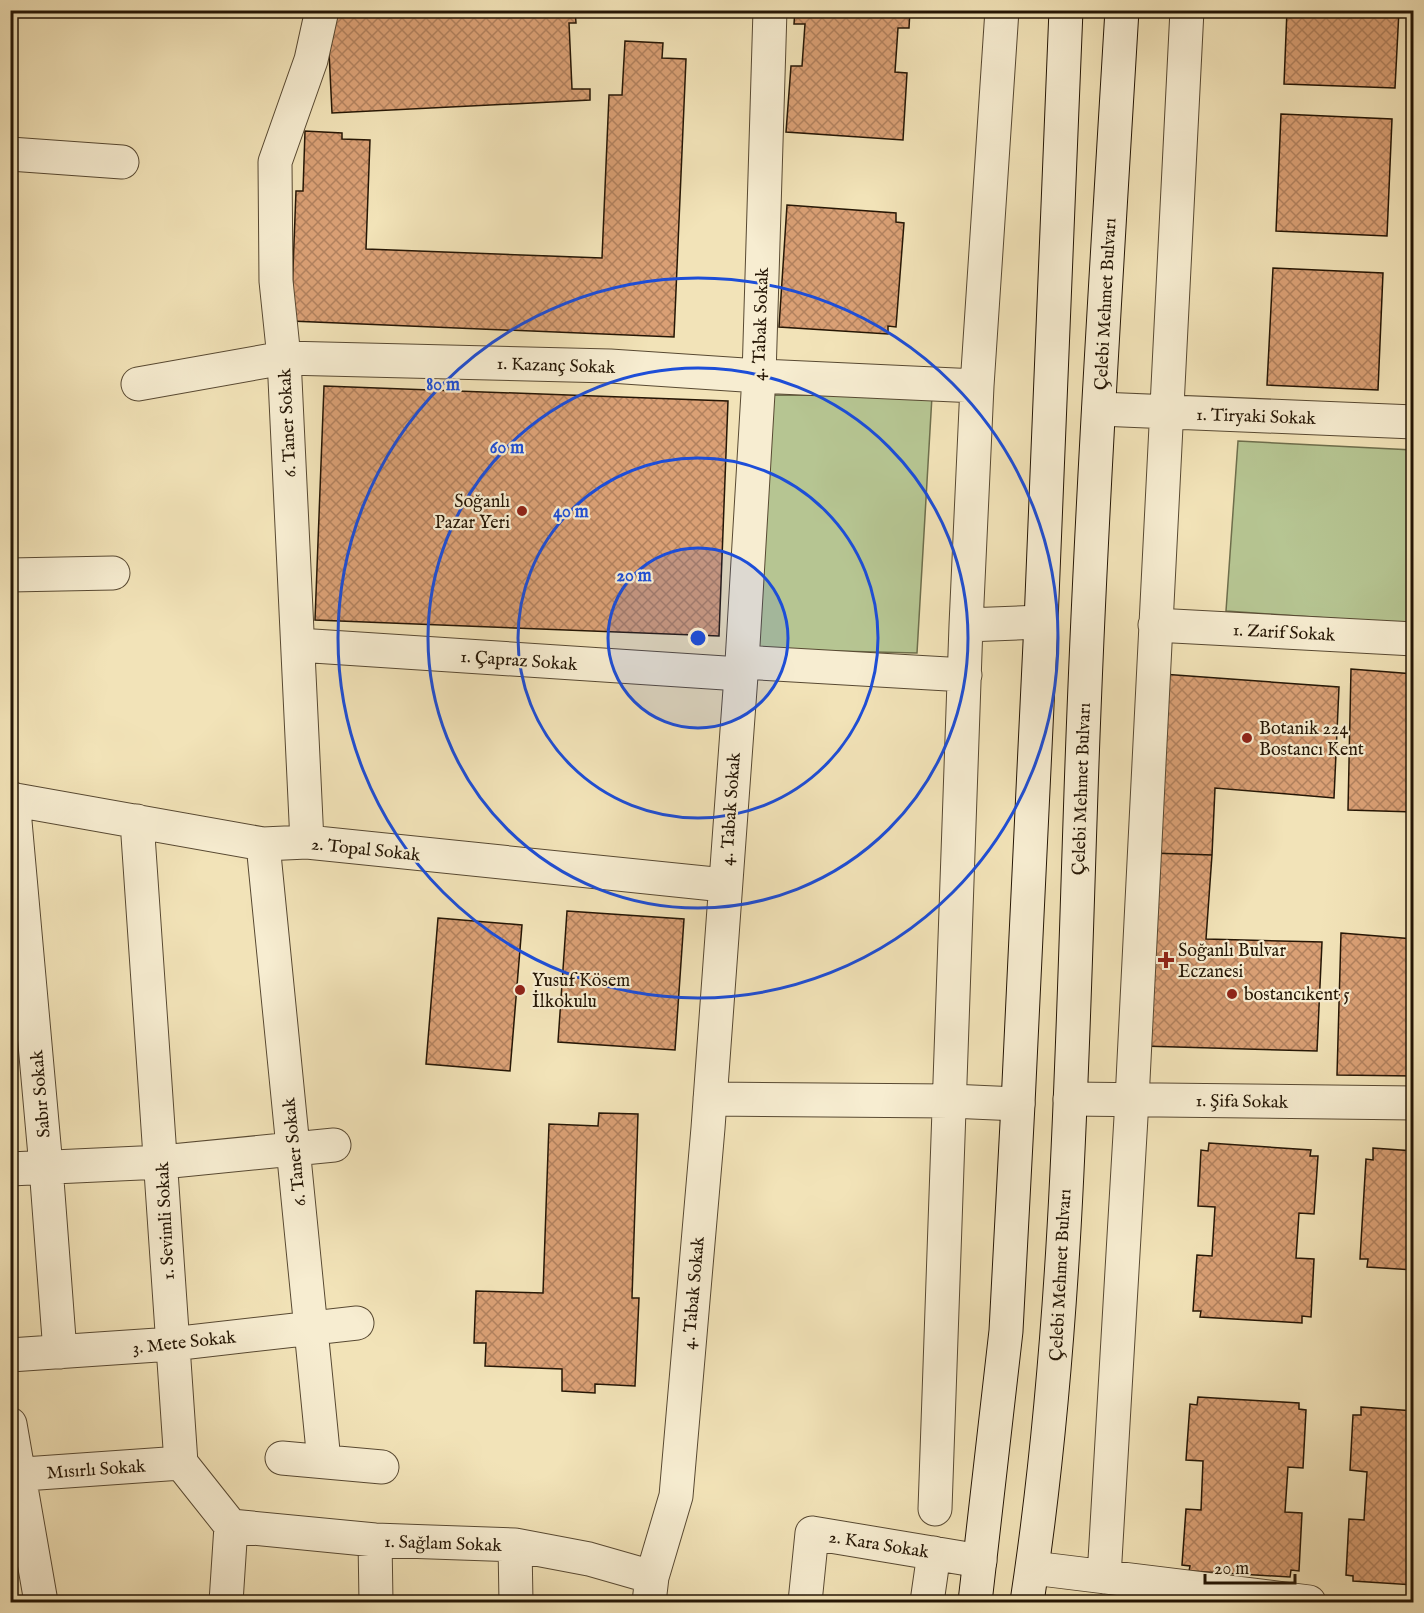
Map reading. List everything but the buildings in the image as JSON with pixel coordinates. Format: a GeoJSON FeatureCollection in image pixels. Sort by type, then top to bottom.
{"type":"FeatureCollection","features":[{"type":"Feature","properties":{"kind":"street","name":"6. Taner Sokak"},"geometry":{"type":"LineString","coordinates":[[307,842],[284,357],[276,281],[275,162],[311,60],[322,10]]}},
{"type":"Feature","properties":{"kind":"street","name":"4. Tabak Sokak"},"geometry":{"type":"LineString","coordinates":[[651,1590],[676,1496],[710,1099],[759,376],[770,10]]}},
{"type":"Feature","properties":{"kind":"street"},"geometry":{"type":"LineString","coordinates":[[935,1509],[966,626],[977,386],[1002,10]]}},
{"type":"Feature","properties":{"kind":"street"},"geometry":{"type":"LineString","coordinates":[[975,1602],[1006,1331],[1041,622],[1066,10]]}},
{"type":"Feature","properties":{"kind":"street","name":"Çelebi Mehmet Bulvarı"},"geometry":{"type":"LineString","coordinates":[[1027,1602],[1033,1568],[1057,1343],[1070,1099],[1087,623],[1122,10]]}},
{"type":"Feature","properties":{"kind":"street"},"geometry":{"type":"LineString","coordinates":[[1104,1576],[1132,1100],[1187,10]]}},
{"type":"Feature","properties":{"kind":"street"},"geometry":{"type":"LineString","coordinates":[[10,153],[122,162]]}},
{"type":"Feature","properties":{"kind":"street","name":"1. Kazanç Sokak"},"geometry":{"type":"LineString","coordinates":[[138,384],[284,357],[610,366],[759,376],[977,386]]}},
{"type":"Feature","properties":{"kind":"street","name":"1. Tiryaki Sokak"},"geometry":{"type":"LineString","coordinates":[[1099,409],[1413,422]]}},
{"type":"Feature","properties":{"kind":"street"},"geometry":{"type":"LineString","coordinates":[[10,575],[113,573]]}},
{"type":"Feature","properties":{"kind":"street"},"geometry":{"type":"LineString","coordinates":[[966,626],[1041,622]]}},
{"type":"Feature","properties":{"kind":"street","name":"1. Zarif Sokak"},"geometry":{"type":"LineString","coordinates":[[1155,625],[1413,639]]}},
{"type":"Feature","properties":{"kind":"street","name":"1. Çapraz Sokak"},"geometry":{"type":"LineString","coordinates":[[298,645],[741,668],[965,675]]}},
{"type":"Feature","properties":{"kind":"street","name":"2. Topal Sokak"},"geometry":{"type":"LineString","coordinates":[[12,799],[263,844],[307,842],[724,885]]}},
{"type":"Feature","properties":{"kind":"street","name":"Sabır Sokak"},"geometry":{"type":"LineString","coordinates":[[12,799],[46,1167],[60,1352]]}},
{"type":"Feature","properties":{"kind":"street","name":"1. Sevimli Sokak"},"geometry":{"type":"LineString","coordinates":[[137,821],[181,1463]]}},
{"type":"Feature","properties":{"kind":"street","name":"6. Taner Sokak"},"geometry":{"type":"LineString","coordinates":[[263,844],[324,1461]]}},
{"type":"Feature","properties":{"kind":"street"},"geometry":{"type":"LineString","coordinates":[[710,1099],[950,1101],[1018,1104]]}},
{"type":"Feature","properties":{"kind":"street","name":"1. Şifa Sokak"},"geometry":{"type":"LineString","coordinates":[[1070,1099],[1413,1103]]}},
{"type":"Feature","properties":{"kind":"street"},"geometry":{"type":"LineString","coordinates":[[10,1169],[162,1162],[334,1145]]}},
{"type":"Feature","properties":{"kind":"street","name":"3. Mete Sokak"},"geometry":{"type":"LineString","coordinates":[[10,1355],[172,1344],[357,1323]]}},
{"type":"Feature","properties":{"kind":"street"},"geometry":{"type":"LineString","coordinates":[[10,1424],[14,1475],[41,1602]]}},
{"type":"Feature","properties":{"kind":"street"},"geometry":{"type":"LineString","coordinates":[[282,1458],[382,1467]]}},
{"type":"Feature","properties":{"kind":"street"},"geometry":{"type":"LineString","coordinates":[[181,1463],[231,1526],[226,1602]]}},
{"type":"Feature","properties":{"kind":"street","name":"Mısırlı Sokak"},"geometry":{"type":"LineString","coordinates":[[14,1475],[181,1463]]}},
{"type":"Feature","properties":{"kind":"street","name":"1. Sağlam Sokak"},"geometry":{"type":"LineString","coordinates":[[231,1526],[375,1540],[515,1545],[589,1560],[651,1590]]}},
{"type":"Feature","properties":{"kind":"street","name":"2. Kara Sokak"},"geometry":{"type":"LineString","coordinates":[[805,1602],[812,1533],[980,1561]]}},
{"type":"Feature","properties":{"kind":"street"},"geometry":{"type":"LineString","coordinates":[[375,1540],[376,1602]]}},
{"type":"Feature","properties":{"kind":"street"},"geometry":{"type":"LineString","coordinates":[[515,1545],[516,1602]]}},
{"type":"Feature","properties":{"kind":"street"},"geometry":{"type":"LineString","coordinates":[[927,1602],[934,1553]]}},
{"type":"Feature","properties":{"kind":"street"},"geometry":{"type":"LineString","coordinates":[[1033,1568],[1104,1576],[1219,1597],[1309,1602]]}},
{"type":"Feature","properties":{"kind":"green space"},"geometry":{"type":"Polygon","coordinates":[[[771,395],[932,396],[917,653],[753,649],[771,395]]]}},
{"type":"Feature","properties":{"kind":"green space"},"geometry":{"type":"Polygon","coordinates":[[[1238,441],[1413,450],[1413,624],[1226,611],[1238,441]]]}},
{"type":"Feature","properties":{"kind":"place","name":"Soğanlı Pazar Yeri"},"geometry":{"type":"Point","coordinates":[522,511]}},
{"type":"Feature","properties":{"kind":"place","name":"Botanik 224 Bostancı Kent"},"geometry":{"type":"Point","coordinates":[1247,738]}},
{"type":"Feature","properties":{"kind":"place","name":"Soğanlı Bulvar Eczanesi"},"geometry":{"type":"Point","coordinates":[1166,960]}},
{"type":"Feature","properties":{"kind":"place","name":"Yusuf Kösem İlkokulu"},"geometry":{"type":"Point","coordinates":[520,990]}},
{"type":"Feature","properties":{"kind":"place","name":"bostancıkent 5"},"geometry":{"type":"Point","coordinates":[1232,994]}}]}
